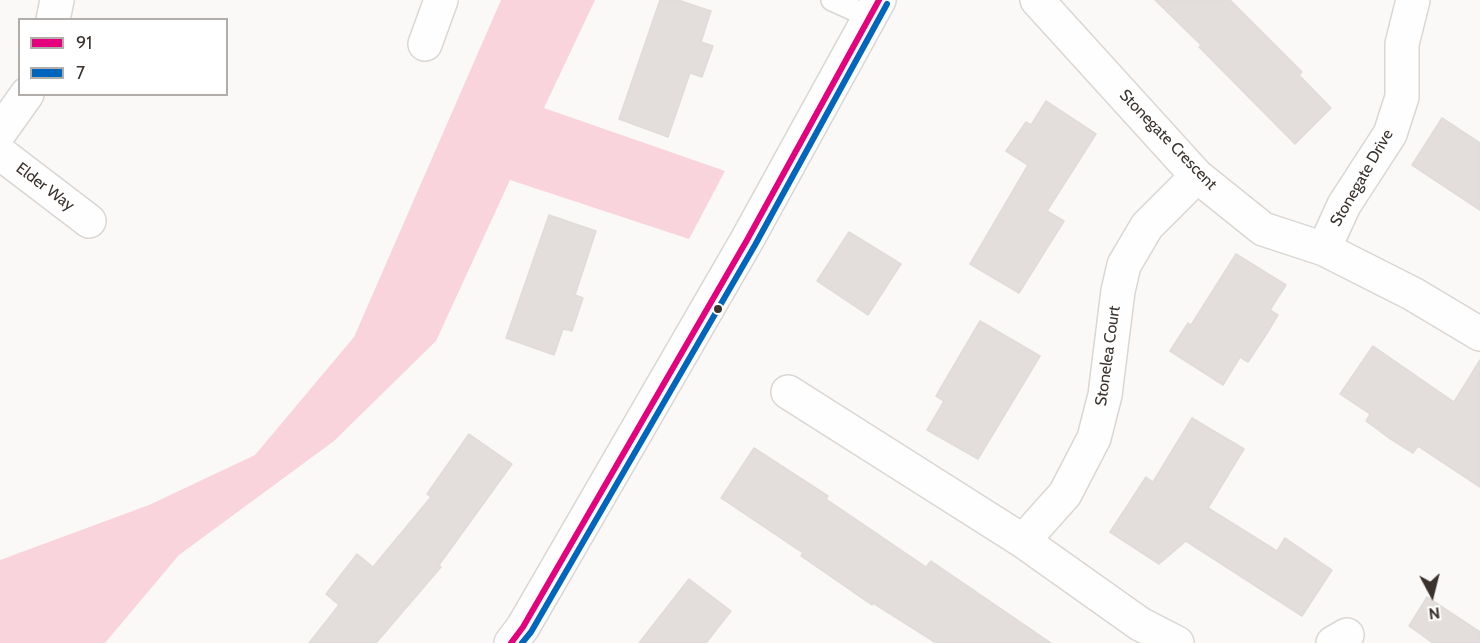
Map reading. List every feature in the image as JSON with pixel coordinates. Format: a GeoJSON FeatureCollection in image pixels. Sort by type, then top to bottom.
{"type":"FeatureCollection","features":[{"type":"Feature","properties":{"kind":"street"},"geometry":{"type":"LineString","coordinates":[[54,18],[57,0]]}},
{"type":"Feature","properties":{"kind":"street"},"geometry":{"type":"LineString","coordinates":[[424,44],[441,0]]}},
{"type":"Feature","properties":{"kind":"street","name":"Stonegate Crescent"},"geometry":{"type":"LineString","coordinates":[[1037,0],[1197,176],[1263,229],[1324,249],[1413,294],[1480,334]]}},
{"type":"Feature","properties":{"kind":"street","name":"Stonegate Drive"},"geometry":{"type":"LineString","coordinates":[[1324,249],[1344,205],[1390,134],[1402,97],[1402,44],[1413,0]]}},
{"type":"Feature","properties":{"kind":"street"},"geometry":{"type":"LineString","coordinates":[[511,643],[523,627],[742,251],[874,8]]}},
{"type":"Feature","properties":{"kind":"street"},"geometry":{"type":"LineString","coordinates":[[0,132],[26,96]]}},
{"type":"Feature","properties":{"kind":"street","name":"Elder Way"},"geometry":{"type":"LineString","coordinates":[[0,153],[89,221]]}},
{"type":"Feature","properties":{"kind":"street","name":"Stonelea Court"},"geometry":{"type":"LineString","coordinates":[[1023,541],[1065,494],[1094,438],[1105,395],[1118,291],[1124,265],[1147,226],[1197,176]]}},
{"type":"Feature","properties":{"kind":"street"},"geometry":{"type":"LineString","coordinates":[[788,392],[1023,541],[1140,624],[1178,643]]}},
{"type":"Feature","properties":{"kind":"lane"},"geometry":{"type":"LineString","coordinates":[[832,0],[874,8]]}},
{"type":"Feature","properties":{"kind":"shaded area"},"geometry":{"type":"Polygon","coordinates":[[[501,0],[595,0],[544,108],[725,171],[689,239],[510,180],[436,341],[334,441],[179,555],[105,643],[0,643],[0,560],[149,505],[255,455],[354,337],[501,0]]]}},
{"type":"Feature","properties":{"kind":"building"},"geometry":{"type":"Polygon","coordinates":[[[660,0],[678,0],[711,11],[701,42],[713,46],[702,77],[690,73],[668,137],[619,119],[660,0]]]}},
{"type":"Feature","properties":{"kind":"building"},"geometry":{"type":"Polygon","coordinates":[[[1155,0],[1230,0],[1302,72],[1299,75],[1331,108],[1295,144],[1155,0]]]}},
{"type":"Feature","properties":{"kind":"building"},"geometry":{"type":"Polygon","coordinates":[[[1046,101],[1096,134],[1047,211],[1064,221],[1019,293],[970,264],[1028,165],[1006,151],[1026,122],[1031,125],[1046,101]]]}},
{"type":"Feature","properties":{"kind":"building"},"geometry":{"type":"Polygon","coordinates":[[[1442,118],[1480,143],[1480,210],[1412,165],[1442,118]]]}},
{"type":"Feature","properties":{"kind":"building"},"geometry":{"type":"Polygon","coordinates":[[[549,215],[596,231],[575,295],[583,298],[572,331],[563,329],[554,355],[506,338],[549,215]]]}},
{"type":"Feature","properties":{"kind":"building"},"geometry":{"type":"Polygon","coordinates":[[[849,232],[901,264],[868,315],[817,281],[849,232]]]}},
{"type":"Feature","properties":{"kind":"building"},"geometry":{"type":"Polygon","coordinates":[[[1236,254],[1286,285],[1270,310],[1278,315],[1264,338],[1248,362],[1240,357],[1223,385],[1170,351],[1188,323],[1191,325],[1236,254]]]}},
{"type":"Feature","properties":{"kind":"building"},"geometry":{"type":"Polygon","coordinates":[[[980,321],[1040,356],[978,459],[927,430],[944,401],[936,396],[980,321]]]}},
{"type":"Feature","properties":{"kind":"building"},"geometry":{"type":"Polygon","coordinates":[[[1373,346],[1454,402],[1480,360],[1480,487],[1418,446],[1413,453],[1389,438],[1366,421],[1370,414],[1340,394],[1373,346]]]}},
{"type":"Feature","properties":{"kind":"building"},"geometry":{"type":"Polygon","coordinates":[[[1192,418],[1244,449],[1208,508],[1277,551],[1285,538],[1332,570],[1302,616],[1186,541],[1159,564],[1110,532],[1146,477],[1153,482],[1192,418]]]}},
{"type":"Feature","properties":{"kind":"building"},"geometry":{"type":"Polygon","coordinates":[[[469,434],[512,464],[439,565],[441,567],[376,643],[309,643],[339,605],[326,594],[357,554],[373,567],[431,497],[427,494],[469,434]]]}},
{"type":"Feature","properties":{"kind":"building"},"geometry":{"type":"Polygon","coordinates":[[[754,448],[828,496],[826,499],[926,567],[931,561],[1051,643],[936,643],[873,603],[872,605],[801,556],[803,553],[721,498],[754,448]]]}},
{"type":"Feature","properties":{"kind":"building"},"geometry":{"type":"Polygon","coordinates":[[[689,579],[731,611],[706,643],[639,643],[689,579]]]}},
{"type":"Feature","properties":{"kind":"building"},"geometry":{"type":"Polygon","coordinates":[[[1427,597],[1480,632],[1480,643],[1433,643],[1409,626],[1427,597]]]}},
{"type":"Feature","properties":{"kind":"transit line","name":"91"},"geometry":{"type":"LineString","coordinates":[[511,643],[523,627],[747,240],[879,0]]}},
{"type":"Feature","properties":{"kind":"transit line","name":"7"},"geometry":{"type":"LineString","coordinates":[[522,643],[531,632],[755,245],[887,4]]}}]}
